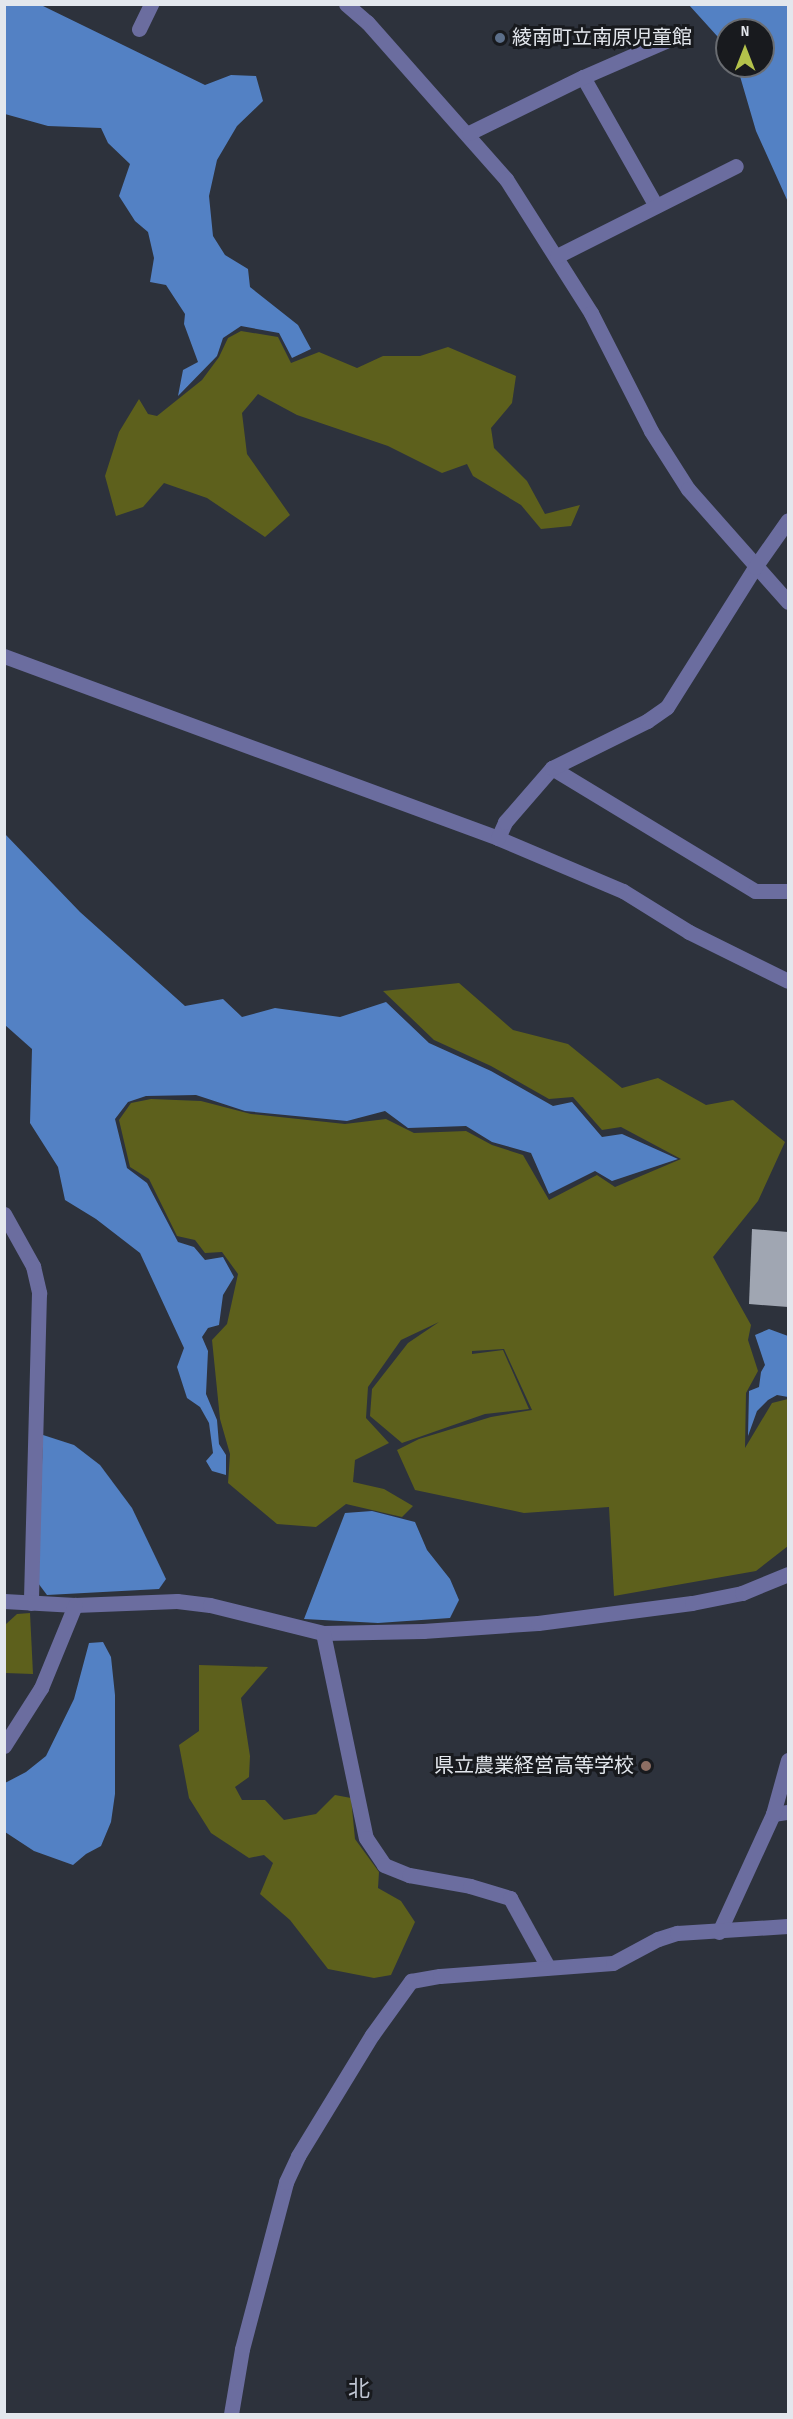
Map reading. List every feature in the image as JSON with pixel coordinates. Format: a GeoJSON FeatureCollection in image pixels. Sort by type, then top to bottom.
{"type":"FeatureCollection","features":[{"type":"Feature","properties":{"kind":"street"},"geometry":{"type":"LineString","coordinates":[[140,29],[151,4]]}},
{"type":"Feature","properties":{"kind":"street"},"geometry":{"type":"LineString","coordinates":[[346,4],[367,22],[469,133],[506,179],[557,256],[591,313],[651,431],[688,489],[755,567],[789,602]]}},
{"type":"Feature","properties":{"kind":"street"},"geometry":{"type":"LineString","coordinates":[[469,133],[583,77],[677,36]]}},
{"type":"Feature","properties":{"kind":"street"},"geometry":{"type":"LineString","coordinates":[[583,77],[656,206]]}},
{"type":"Feature","properties":{"kind":"street"},"geometry":{"type":"LineString","coordinates":[[557,256],[736,166]]}},
{"type":"Feature","properties":{"kind":"street"},"geometry":{"type":"LineString","coordinates":[[498,838],[505,822],[552,768],[647,721],[667,707],[755,567],[789,520]]}},
{"type":"Feature","properties":{"kind":"street"},"geometry":{"type":"LineString","coordinates":[[4,656],[498,838],[623,891],[689,932],[789,981]]}},
{"type":"Feature","properties":{"kind":"street"},"geometry":{"type":"LineString","coordinates":[[552,768],[755,891],[789,891]]}},
{"type":"Feature","properties":{"kind":"street"},"geometry":{"type":"LineString","coordinates":[[4,1214],[33,1266],[39,1293],[31,1603]]}},
{"type":"Feature","properties":{"kind":"street"},"geometry":{"type":"LineString","coordinates":[[4,1601],[75,1605],[177,1601],[323,1633],[423,1631],[538,1623],[692,1603],[742,1593],[789,1574]]}},
{"type":"Feature","properties":{"kind":"street"},"geometry":{"type":"LineString","coordinates":[[4,1746],[41,1688],[75,1605]]}},
{"type":"Feature","properties":{"kind":"street"},"geometry":{"type":"LineString","coordinates":[[323,1633],[366,1838],[384,1865],[409,1875],[470,1886],[510,1898],[548,1967]]}},
{"type":"Feature","properties":{"kind":"street"},"geometry":{"type":"LineString","coordinates":[[719,1932],[781,1813],[789,1760]]}},
{"type":"Feature","properties":{"kind":"street"},"geometry":{"type":"LineString","coordinates":[[231,2415],[242,2349],[286,2182],[298,2156],[396,1998],[411,1981],[440,1976],[613,1963],[658,1939],[677,1934],[789,1926]]}},
{"type":"Feature","properties":{"kind":"shaded area"},"geometry":{"type":"Polygon","coordinates":[[[241,331],[278,337],[291,363],[319,352],[357,368],[383,356],[420,356],[448,347],[516,376],[512,403],[491,428],[494,448],[527,481],[545,514],[580,505],[571,526],[541,529],[521,505],[473,476],[467,464],[442,473],[388,446],[297,415],[258,394],[242,413],[247,454],[290,515],[265,537],[207,498],[164,483],[143,507],[116,516],[105,476],[119,432],[139,399],[148,414],[157,416],[202,380],[219,357],[228,338],[241,331]]]}},
{"type":"Feature","properties":{"kind":"shaded area"},"geometry":{"type":"Polygon","coordinates":[[[459,983],[513,1030],[568,1044],[622,1088],[658,1078],[706,1105],[733,1100],[785,1142],[758,1201],[713,1257],[751,1325],[748,1340],[758,1371],[746,1393],[745,1448],[772,1403],[788,1399],[788,1546],[756,1571],[614,1596],[609,1507],[524,1513],[415,1490],[397,1450],[419,1439],[491,1417],[532,1410],[504,1349],[472,1351],[472,1354],[503,1350],[529,1409],[485,1414],[402,1443],[370,1416],[372,1389],[408,1343],[439,1322],[401,1340],[368,1387],[366,1418],[389,1443],[355,1460],[353,1482],[384,1489],[413,1506],[402,1517],[346,1504],[316,1527],[277,1524],[228,1483],[230,1454],[220,1419],[212,1340],[227,1324],[238,1274],[222,1252],[205,1253],[195,1240],[177,1236],[149,1179],[130,1167],[119,1120],[131,1103],[151,1099],[201,1101],[251,1114],[345,1124],[386,1119],[414,1133],[466,1131],[492,1145],[523,1155],[549,1200],[597,1175],[615,1187],[681,1159],[621,1127],[602,1130],[573,1097],[549,1099],[491,1066],[434,1040],[383,991],[459,983]]]}},
{"type":"Feature","properties":{"kind":"shaded area"},"geometry":{"type":"Polygon","coordinates":[[[30,1613],[33,1674],[5,1673],[5,1625],[17,1614],[30,1613]]]}},
{"type":"Feature","properties":{"kind":"shaded area"},"geometry":{"type":"Polygon","coordinates":[[[199,1665],[268,1667],[241,1698],[250,1756],[249,1777],[235,1787],[242,1800],[265,1800],[284,1820],[316,1814],[335,1795],[351,1798],[355,1839],[379,1872],[378,1888],[401,1901],[415,1922],[391,1975],[374,1978],[328,1969],[290,1920],[260,1894],[273,1863],[264,1855],[249,1858],[211,1833],[189,1798],[179,1745],[199,1731],[199,1665]]]}},
{"type":"Feature","properties":{"kind":"water"},"geometry":{"type":"Polygon","coordinates":[[[4,5],[41,5],[205,85],[231,75],[256,76],[263,101],[237,126],[217,160],[209,196],[213,236],[225,255],[248,269],[250,287],[298,325],[311,349],[292,358],[279,333],[241,326],[223,338],[217,356],[178,396],[183,370],[198,362],[184,324],[185,314],[166,285],[150,282],[154,258],[148,232],[135,221],[119,196],[130,164],[108,143],[101,128],[48,126],[5,114],[4,5]]]}},
{"type":"Feature","properties":{"kind":"water"},"geometry":{"type":"Polygon","coordinates":[[[689,5],[788,5],[788,202],[756,131],[741,78],[775,78],[775,18],[715,18],[715,34],[689,5]]]}},
{"type":"Feature","properties":{"kind":"water"},"geometry":{"type":"Polygon","coordinates":[[[5,834],[80,912],[185,1006],[223,999],[242,1017],[275,1008],[340,1017],[386,1002],[429,1043],[491,1071],[553,1106],[572,1102],[602,1137],[622,1134],[678,1159],[612,1181],[595,1171],[549,1194],[531,1153],[492,1142],[466,1126],[408,1128],[385,1111],[347,1121],[245,1111],[196,1095],[146,1096],[128,1102],[115,1119],[127,1168],[147,1183],[178,1242],[194,1247],[205,1260],[223,1257],[234,1277],[223,1295],[219,1325],[208,1328],[202,1337],[208,1351],[206,1394],[217,1420],[219,1444],[226,1455],[226,1475],[212,1471],[206,1461],[213,1453],[209,1423],[200,1407],[187,1398],[177,1367],[184,1348],[140,1253],[96,1219],[65,1200],[58,1167],[30,1123],[32,1049],[5,1025],[5,834]]]}},
{"type":"Feature","properties":{"kind":"water"},"geometry":{"type":"Polygon","coordinates":[[[769,1329],[788,1336],[788,1397],[777,1395],[768,1400],[757,1411],[748,1436],[749,1391],[759,1387],[761,1372],[765,1365],[755,1335],[769,1329]]]}},
{"type":"Feature","properties":{"kind":"water"},"geometry":{"type":"Polygon","coordinates":[[[43,1435],[74,1445],[100,1465],[132,1508],[166,1579],[159,1589],[47,1595],[38,1583],[43,1435]]]}},
{"type":"Feature","properties":{"kind":"water"},"geometry":{"type":"Polygon","coordinates":[[[372,1511],[415,1522],[427,1550],[450,1579],[459,1600],[450,1618],[378,1623],[304,1619],[345,1513],[372,1511]]]}},
{"type":"Feature","properties":{"kind":"water"},"geometry":{"type":"Polygon","coordinates":[[[103,1642],[111,1657],[115,1695],[115,1794],[111,1822],[101,1846],[86,1854],[73,1865],[34,1851],[5,1832],[5,1783],[26,1772],[46,1756],[74,1699],[89,1643],[103,1642]]]}},
{"type":"Feature","properties":{"kind":"building"},"geometry":{"type":"Polygon","coordinates":[[[752,1229],[788,1232],[788,1307],[749,1304],[752,1229]]]}},
{"type":"Feature","properties":{"kind":"place","name":"綾南町立南原児童館"},"geometry":{"type":"Point","coordinates":[500,38]}},
{"type":"Feature","properties":{"kind":"place","name":"県立農業経営高等学校"},"geometry":{"type":"Point","coordinates":[646,1766]}},
{"type":"Feature","properties":{"kind":"district","name":"北"},"geometry":{"type":"Point","coordinates":[359,2390]}}]}
